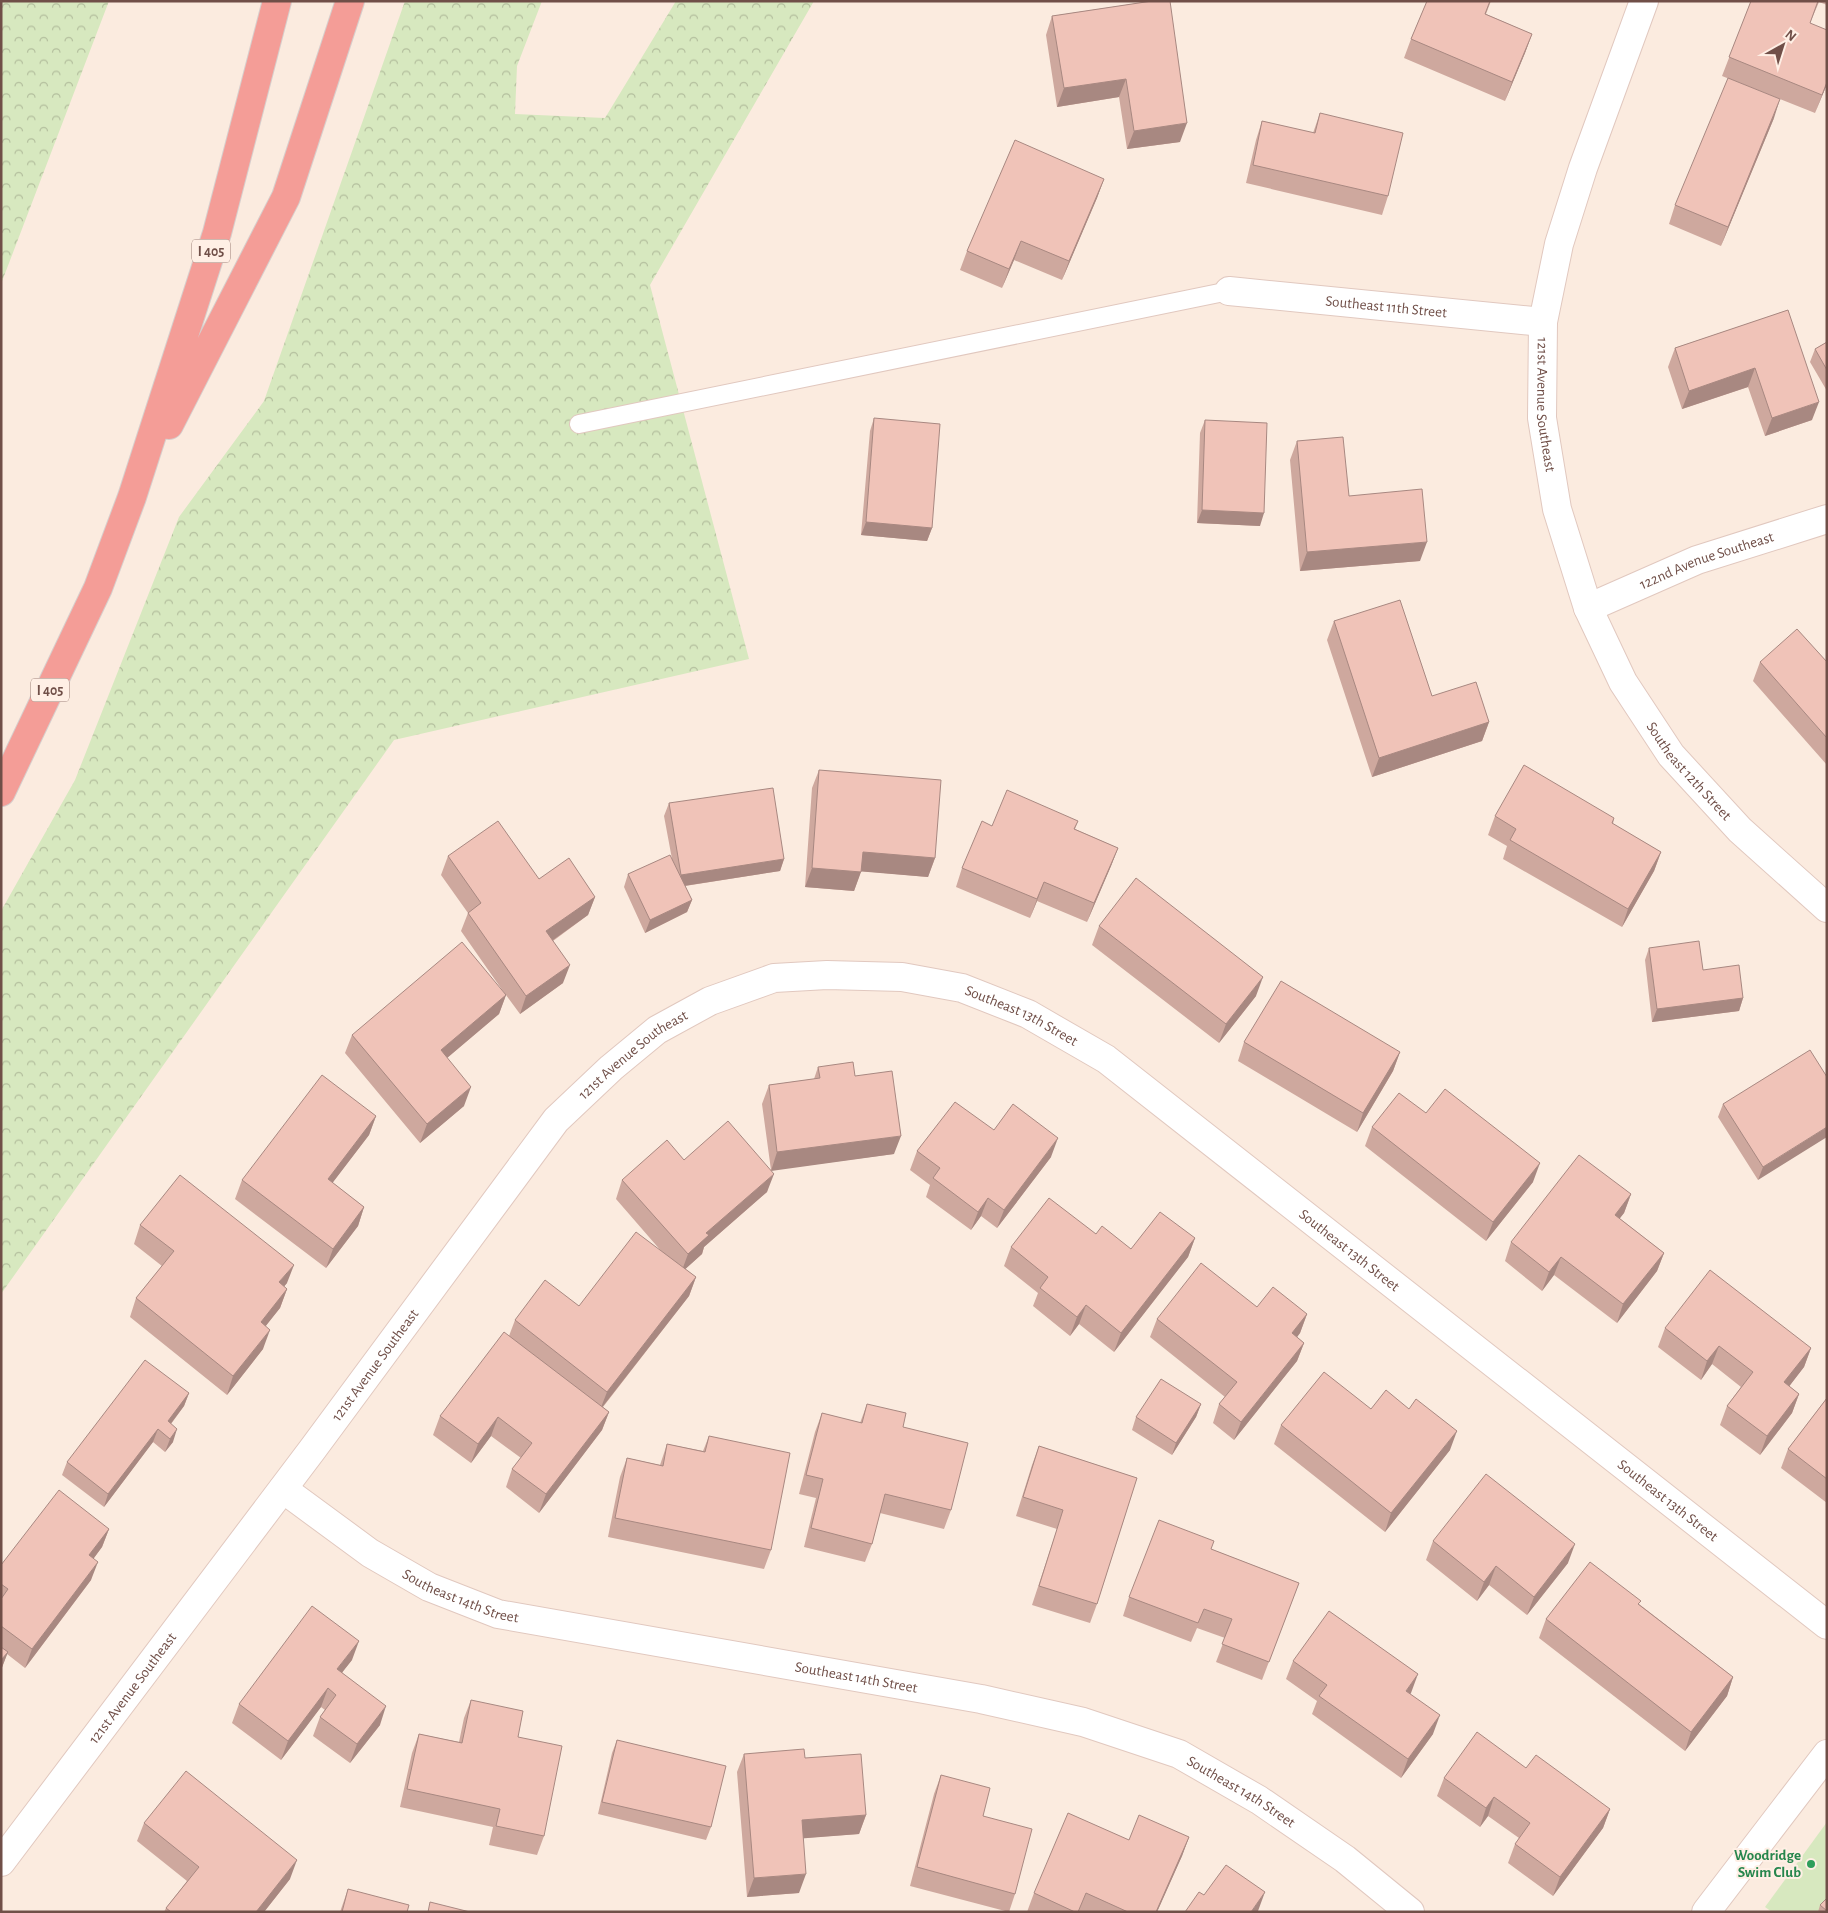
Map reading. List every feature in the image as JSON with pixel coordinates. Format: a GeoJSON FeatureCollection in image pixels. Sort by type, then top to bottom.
{"type":"FeatureCollection","features":[{"type":"Feature","properties":{"kind":"highway","name":"I 405"},"geometry":{"type":"LineString","coordinates":[[1,792],[98,588],[132,497],[217,233],[277,1]]}},
{"type":"Feature","properties":{"kind":"highway"},"geometry":{"type":"LineString","coordinates":[[132,497],[286,197],[350,1]]}},
{"type":"Feature","properties":{"kind":"street","name":"121st Avenue Southeast"},"geometry":{"type":"LineString","coordinates":[[1588,608],[1557,509],[1542,418],[1543,322],[1559,244],[1583,168],[1644,1]]}},
{"type":"Feature","properties":{"kind":"street","name":"Southeast 11th Street"},"geometry":{"type":"LineString","coordinates":[[1229,291],[1543,322]]}},
{"type":"Feature","properties":{"kind":"street","name":"122nd Avenue Southeast"},"geometry":{"type":"LineString","coordinates":[[1588,608],[1697,560],[1827,520]]}},
{"type":"Feature","properties":{"kind":"street","name":"Southeast 12th Street"},"geometry":{"type":"LineString","coordinates":[[1588,608],[1622,682],[1671,755],[1740,830],[1827,908]]}},
{"type":"Feature","properties":{"kind":"street","name":"121st Avenue Southeast"},"geometry":{"type":"LineString","coordinates":[[1,1862],[283,1489],[556,1120],[611,1068],[657,1030],[710,1001],[774,978],[827,974]]}},
{"type":"Feature","properties":{"kind":"street","name":"Southeast 13th Street"},"geometry":{"type":"LineString","coordinates":[[827,974],[902,977],[962,988],[1028,1014],[1106,1059],[1827,1625]]}},
{"type":"Feature","properties":{"kind":"street","name":"Southeast 14th Street"},"geometry":{"type":"LineString","coordinates":[[283,1489],[370,1553],[429,1587],[498,1614],[981,1699],[1083,1722],[1179,1754],[1259,1800],[1337,1853],[1410,1912]]}},
{"type":"Feature","properties":{"kind":"street"},"geometry":{"type":"LineString","coordinates":[[1706,1912],[1827,1754]]}},
{"type":"Feature","properties":{"kind":"lane"},"geometry":{"type":"LineString","coordinates":[[579,424],[1229,291]]}},
{"type":"Feature","properties":{"kind":"green space"},"geometry":{"type":"Polygon","coordinates":[[[1,1],[109,1],[1,284],[1,1]]]}},
{"type":"Feature","properties":{"kind":"green space"},"geometry":{"type":"Polygon","coordinates":[[[405,1],[542,1],[517,66],[515,114],[605,118],[676,1],[814,1],[650,285],[749,659],[394,740],[1,1294],[1,911],[75,780],[179,517],[264,401],[405,1]]]}},
{"type":"Feature","properties":{"kind":"green space","name":"Woodridge Swim Club"},"geometry":{"type":"Polygon","coordinates":[[[1827,1822],[1827,1912],[1772,1912],[1765,1907],[1827,1822]]]}},
{"type":"Feature","properties":{"kind":"building"},"geometry":{"type":"Polygon","coordinates":[[[1152,1],[1170,1],[1187,123],[1134,131],[1126,79],[1064,88],[1052,16],[1152,1]]]}},
{"type":"Feature","properties":{"kind":"building"},"geometry":{"type":"Polygon","coordinates":[[[1427,1],[1490,1],[1485,14],[1532,34],[1512,82],[1411,39],[1427,1]]]}},
{"type":"Feature","properties":{"kind":"building"},"geometry":{"type":"Polygon","coordinates":[[[1751,1],[1818,1],[1810,23],[1827,30],[1827,82],[1822,95],[1729,57],[1751,1]]]}},
{"type":"Feature","properties":{"kind":"building"},"geometry":{"type":"Polygon","coordinates":[[[1728,78],[1780,99],[1728,227],[1675,205],[1728,78]]]}},
{"type":"Feature","properties":{"kind":"building"},"geometry":{"type":"Polygon","coordinates":[[[1320,113],[1403,133],[1388,196],[1253,165],[1262,121],[1315,133],[1320,113]]]}},
{"type":"Feature","properties":{"kind":"building"},"geometry":{"type":"Polygon","coordinates":[[[1015,140],[1104,179],[1069,261],[1021,241],[1009,269],[967,251],[1015,140]]]}},
{"type":"Feature","properties":{"kind":"building"},"geometry":{"type":"Polygon","coordinates":[[[1788,310],[1819,402],[1772,418],[1755,368],[1689,391],[1675,348],[1788,310]]]}},
{"type":"Feature","properties":{"kind":"building"},"geometry":{"type":"Polygon","coordinates":[[[1827,342],[1827,370],[1815,349],[1827,342]]]}},
{"type":"Feature","properties":{"kind":"building"},"geometry":{"type":"Polygon","coordinates":[[[874,418],[940,424],[932,528],[866,522],[874,418]]]}},
{"type":"Feature","properties":{"kind":"building"},"geometry":{"type":"Polygon","coordinates":[[[1205,420],[1267,423],[1264,513],[1202,510],[1205,420]]]}},
{"type":"Feature","properties":{"kind":"building"},"geometry":{"type":"Polygon","coordinates":[[[1343,437],[1349,496],[1422,489],[1427,542],[1307,552],[1297,441],[1343,437]]]}},
{"type":"Feature","properties":{"kind":"building"},"geometry":{"type":"Polygon","coordinates":[[[1400,600],[1432,696],[1476,682],[1489,722],[1379,758],[1334,621],[1400,600]]]}},
{"type":"Feature","properties":{"kind":"building"},"geometry":{"type":"Polygon","coordinates":[[[1797,629],[1827,662],[1827,738],[1760,662],[1797,629]]]}},
{"type":"Feature","properties":{"kind":"building"},"geometry":{"type":"Polygon","coordinates":[[[1524,765],[1614,818],[1612,823],[1661,852],[1628,909],[1510,840],[1516,829],[1495,816],[1524,765]]]}},
{"type":"Feature","properties":{"kind":"building"},"geometry":{"type":"Polygon","coordinates":[[[819,770],[941,780],[935,858],[863,852],[861,872],[812,868],[819,770]]]}},
{"type":"Feature","properties":{"kind":"building"},"geometry":{"type":"Polygon","coordinates":[[[773,788],[784,859],[681,875],[669,803],[773,788]]]}},
{"type":"Feature","properties":{"kind":"building"},"geometry":{"type":"Polygon","coordinates":[[[1007,790],[1078,821],[1074,829],[1118,848],[1094,903],[1044,882],[1037,899],[962,868],[982,821],[992,826],[1007,790]]]}},
{"type":"Feature","properties":{"kind":"building"},"geometry":{"type":"Polygon","coordinates":[[[498,821],[539,879],[569,858],[595,897],[546,931],[570,965],[526,996],[468,913],[481,903],[448,856],[498,821]]]}},
{"type":"Feature","properties":{"kind":"building"},"geometry":{"type":"Polygon","coordinates":[[[670,855],[692,900],[650,920],[628,874],[670,855]]]}},
{"type":"Feature","properties":{"kind":"building"},"geometry":{"type":"Polygon","coordinates":[[[1136,878],[1263,977],[1226,1024],[1099,926],[1136,878]]]}},
{"type":"Feature","properties":{"kind":"building"},"geometry":{"type":"Polygon","coordinates":[[[1699,941],[1703,970],[1739,965],[1743,998],[1657,1009],[1649,948],[1699,941]]]}},
{"type":"Feature","properties":{"kind":"building"},"geometry":{"type":"Polygon","coordinates":[[[462,942],[506,995],[441,1050],[471,1087],[427,1124],[352,1035],[462,942]]]}},
{"type":"Feature","properties":{"kind":"building"},"geometry":{"type":"Polygon","coordinates":[[[1281,981],[1400,1052],[1363,1113],[1244,1042],[1281,981]]]}},
{"type":"Feature","properties":{"kind":"building"},"geometry":{"type":"Polygon","coordinates":[[[1810,1050],[1827,1077],[1827,1127],[1763,1167],[1723,1104],[1810,1050]]]}},
{"type":"Feature","properties":{"kind":"building"},"geometry":{"type":"Polygon","coordinates":[[[853,1062],[855,1076],[892,1071],[901,1136],[777,1152],[769,1085],[820,1078],[818,1067],[853,1062]]]}},
{"type":"Feature","properties":{"kind":"building"},"geometry":{"type":"Polygon","coordinates":[[[322,1075],[376,1116],[328,1179],[364,1207],[333,1249],[242,1180],[322,1075]]]}},
{"type":"Feature","properties":{"kind":"building"},"geometry":{"type":"Polygon","coordinates":[[[1445,1089],[1540,1163],[1493,1222],[1372,1127],[1399,1093],[1426,1113],[1445,1089]]]}},
{"type":"Feature","properties":{"kind":"building"},"geometry":{"type":"Polygon","coordinates":[[[955,1102],[994,1130],[1013,1104],[1058,1138],[1004,1210],[988,1198],[978,1212],[933,1178],[940,1168],[917,1151],[955,1102]]]}},
{"type":"Feature","properties":{"kind":"building"},"geometry":{"type":"Polygon","coordinates":[[[728,1121],[774,1174],[706,1233],[709,1235],[688,1254],[622,1180],[667,1140],[684,1160],[728,1121]]]}},
{"type":"Feature","properties":{"kind":"building"},"geometry":{"type":"Polygon","coordinates":[[[1579,1155],[1631,1194],[1615,1215],[1664,1253],[1623,1304],[1561,1257],[1549,1272],[1511,1242],[1579,1155]]]}},
{"type":"Feature","properties":{"kind":"building"},"geometry":{"type":"Polygon","coordinates":[[[180,1175],[294,1265],[279,1282],[287,1289],[261,1322],[270,1330],[233,1376],[136,1298],[174,1251],[140,1225],[180,1175]]]}},
{"type":"Feature","properties":{"kind":"building"},"geometry":{"type":"Polygon","coordinates":[[[1049,1198],[1096,1234],[1102,1226],[1131,1249],[1160,1212],[1195,1238],[1121,1333],[1086,1305],[1077,1317],[1040,1288],[1048,1277],[1011,1247],[1049,1198]]]}},
{"type":"Feature","properties":{"kind":"building"},"geometry":{"type":"Polygon","coordinates":[[[636,1232],[696,1277],[607,1392],[515,1320],[545,1280],[579,1306],[636,1232]]]}},
{"type":"Feature","properties":{"kind":"building"},"geometry":{"type":"Polygon","coordinates":[[[1201,1263],[1257,1307],[1273,1287],[1307,1314],[1292,1333],[1304,1343],[1241,1422],[1219,1404],[1237,1382],[1157,1319],[1201,1263]]]}},
{"type":"Feature","properties":{"kind":"building"},"geometry":{"type":"Polygon","coordinates":[[[1710,1270],[1811,1348],[1784,1382],[1799,1394],[1767,1436],[1727,1406],[1753,1372],[1719,1346],[1707,1361],[1665,1328],[1710,1270]]]}},
{"type":"Feature","properties":{"kind":"building"},"geometry":{"type":"Polygon","coordinates":[[[504,1332],[609,1412],[546,1494],[512,1469],[532,1443],[498,1417],[478,1444],[440,1416],[504,1332]]]}},
{"type":"Feature","properties":{"kind":"building"},"geometry":{"type":"Polygon","coordinates":[[[145,1360],[189,1393],[168,1421],[177,1429],[170,1439],[158,1429],[108,1494],[67,1462],[145,1360]]]}},
{"type":"Feature","properties":{"kind":"building"},"geometry":{"type":"Polygon","coordinates":[[[1324,1372],[1371,1409],[1386,1390],[1409,1409],[1416,1399],[1457,1431],[1391,1513],[1281,1425],[1324,1372]]]}},
{"type":"Feature","properties":{"kind":"building"},"geometry":{"type":"Polygon","coordinates":[[[1161,1379],[1201,1404],[1176,1443],[1136,1417],[1161,1379]]]}},
{"type":"Feature","properties":{"kind":"building"},"geometry":{"type":"Polygon","coordinates":[[[1827,1398],[1827,1479],[1788,1449],[1827,1398]]]}},
{"type":"Feature","properties":{"kind":"building"},"geometry":{"type":"Polygon","coordinates":[[[867,1404],[906,1413],[903,1427],[968,1443],[951,1510],[885,1494],[872,1544],[811,1528],[823,1479],[806,1475],[822,1413],[862,1423],[867,1404]]]}},
{"type":"Feature","properties":{"kind":"building"},"geometry":{"type":"Polygon","coordinates":[[[709,1436],[790,1453],[771,1550],[615,1518],[627,1458],[663,1466],[667,1444],[705,1452],[709,1436]]]}},
{"type":"Feature","properties":{"kind":"building"},"geometry":{"type":"Polygon","coordinates":[[[1039,1446],[1137,1478],[1097,1604],[1039,1586],[1063,1510],[1023,1497],[1039,1446]]]}},
{"type":"Feature","properties":{"kind":"building"},"geometry":{"type":"Polygon","coordinates":[[[1486,1474],[1575,1544],[1534,1597],[1496,1566],[1484,1582],[1433,1541],[1486,1474]]]}},
{"type":"Feature","properties":{"kind":"building"},"geometry":{"type":"Polygon","coordinates":[[[59,1490],[109,1529],[89,1555],[98,1562],[32,1649],[1,1626],[1,1599],[8,1589],[1,1584],[1,1565],[59,1490]]]}},
{"type":"Feature","properties":{"kind":"building"},"geometry":{"type":"Polygon","coordinates":[[[1159,1520],[1214,1541],[1211,1549],[1299,1583],[1269,1662],[1222,1644],[1232,1619],[1204,1609],[1198,1623],[1129,1597],[1159,1520]]]}},
{"type":"Feature","properties":{"kind":"building"},"geometry":{"type":"Polygon","coordinates":[[[1590,1562],[1641,1601],[1638,1604],[1733,1677],[1691,1732],[1546,1619],[1590,1562]]]}},
{"type":"Feature","properties":{"kind":"building"},"geometry":{"type":"Polygon","coordinates":[[[312,1606],[359,1641],[337,1669],[386,1706],[357,1744],[320,1717],[336,1695],[328,1688],[288,1741],[239,1704],[312,1606]]]}},
{"type":"Feature","properties":{"kind":"building"},"geometry":{"type":"Polygon","coordinates":[[[1329,1611],[1418,1674],[1406,1691],[1440,1715],[1408,1759],[1319,1696],[1327,1685],[1293,1661],[1329,1611]]]}},
{"type":"Feature","properties":{"kind":"building"},"geometry":{"type":"Polygon","coordinates":[[[1,1647],[8,1652],[1,1660],[1,1647]]]}},
{"type":"Feature","properties":{"kind":"building"},"geometry":{"type":"Polygon","coordinates":[[[471,1700],[523,1711],[518,1737],[562,1746],[544,1836],[496,1826],[500,1809],[407,1789],[419,1734],[462,1743],[471,1700]]]}},
{"type":"Feature","properties":{"kind":"building"},"geometry":{"type":"Polygon","coordinates":[[[1477,1732],[1526,1768],[1536,1755],[1610,1809],[1560,1877],[1515,1844],[1530,1823],[1494,1797],[1486,1808],[1444,1778],[1477,1732]]]}},
{"type":"Feature","properties":{"kind":"building"},"geometry":{"type":"Polygon","coordinates":[[[617,1740],[726,1766],[711,1827],[602,1802],[617,1740]]]}},
{"type":"Feature","properties":{"kind":"building"},"geometry":{"type":"Polygon","coordinates":[[[804,1749],[805,1758],[861,1754],[866,1815],[802,1820],[806,1874],[754,1878],[744,1754],[804,1749]]]}},
{"type":"Feature","properties":{"kind":"building"},"geometry":{"type":"Polygon","coordinates":[[[186,1771],[297,1860],[256,1912],[171,1912],[166,1908],[199,1867],[144,1823],[186,1771]]]}},
{"type":"Feature","properties":{"kind":"building"},"geometry":{"type":"Polygon","coordinates":[[[941,1775],[990,1788],[983,1816],[1032,1829],[1015,1894],[917,1867],[941,1775]]]}},
{"type":"Feature","properties":{"kind":"building"},"geometry":{"type":"Polygon","coordinates":[[[1068,1813],[1129,1840],[1139,1815],[1189,1837],[1156,1912],[1128,1912],[1086,1893],[1078,1912],[1075,1912],[1034,1893],[1068,1813]]]}},
{"type":"Feature","properties":{"kind":"building"},"geometry":{"type":"Polygon","coordinates":[[[1226,1865],[1265,1892],[1251,1912],[1185,1912],[1199,1892],[1204,1895],[1226,1865]]]}},
{"type":"Feature","properties":{"kind":"building"},"geometry":{"type":"Polygon","coordinates":[[[348,1889],[409,1905],[407,1912],[342,1912],[348,1889]]]}},
{"type":"Feature","properties":{"kind":"building"},"geometry":{"type":"Polygon","coordinates":[[[1827,1898],[1827,1911],[1820,1905],[1827,1898]]]}},
{"type":"Feature","properties":{"kind":"building"},"geometry":{"type":"Polygon","coordinates":[[[430,1902],[470,1912],[428,1912],[430,1902]]]}},
{"type":"Feature","properties":{"kind":"place","name":"Woodridge Swim Club"},"geometry":{"type":"Point","coordinates":[1811,1864]}}]}
